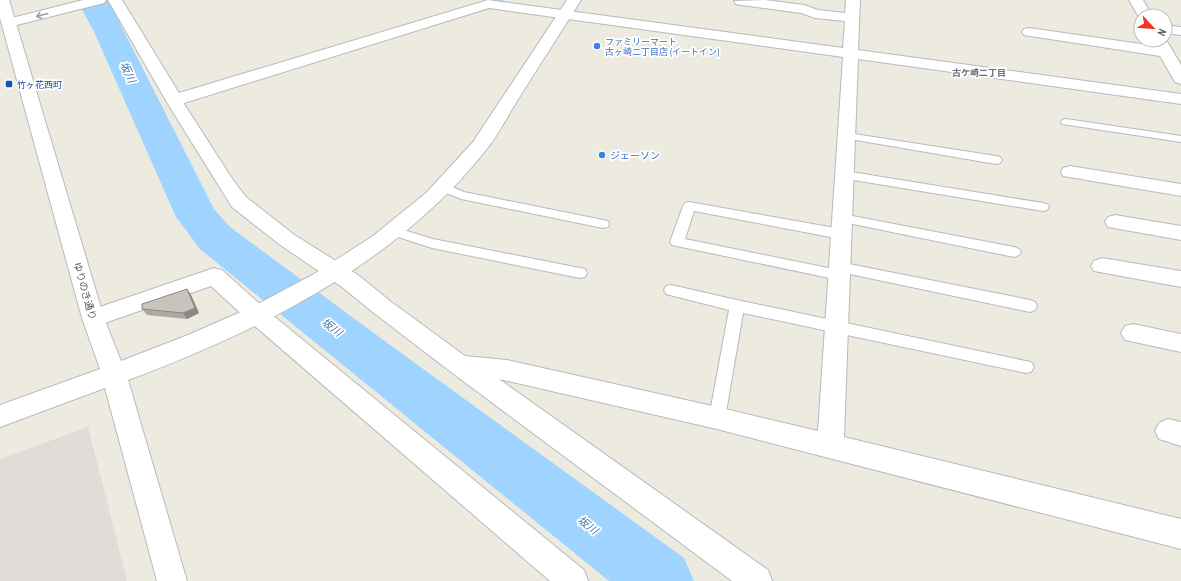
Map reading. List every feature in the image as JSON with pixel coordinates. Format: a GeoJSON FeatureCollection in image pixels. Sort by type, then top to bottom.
{"type":"FeatureCollection","features":[{"type":"Feature","properties":{"kind":"street","name":"ゆりのき通り"},"geometry":{"type":"LineString","coordinates":[[2,0],[4,24],[93,318],[114,376],[172,581]]}},
{"type":"Feature","properties":{"kind":"street"},"geometry":{"type":"LineString","coordinates":[[4,24],[99,0]]}},
{"type":"Feature","properties":{"kind":"street"},"geometry":{"type":"LineString","coordinates":[[115,0],[176,104],[226,184],[239,202],[330,274],[460,365],[757,581]]}},
{"type":"Feature","properties":{"kind":"street"},"geometry":{"type":"LineString","coordinates":[[0,416],[114,376],[178,350],[261,312],[330,274],[394,231],[443,187],[465,165],[480,146],[574,0]]}},
{"type":"Feature","properties":{"kind":"street"},"geometry":{"type":"LineString","coordinates":[[741,1],[804,10],[815,14],[853,9],[848,136],[841,226],[830,446]]}},
{"type":"Feature","properties":{"kind":"street"},"geometry":{"type":"LineString","coordinates":[[175,100],[488,4],[1181,99]]}},
{"type":"Feature","properties":{"kind":"street"},"geometry":{"type":"LineString","coordinates":[[1045,23],[1133,34]]}},
{"type":"Feature","properties":{"kind":"street"},"geometry":{"type":"LineString","coordinates":[[1030,32],[1168,49],[1181,79]]}},
{"type":"Feature","properties":{"kind":"street"},"geometry":{"type":"LineString","coordinates":[[1070,172],[1181,190]]}},
{"type":"Feature","properties":{"kind":"street"},"geometry":{"type":"LineString","coordinates":[[1115,222],[1181,233]]}},
{"type":"Feature","properties":{"kind":"street"},"geometry":{"type":"LineString","coordinates":[[1102,266],[1181,279]]}},
{"type":"Feature","properties":{"kind":"street"},"geometry":{"type":"LineString","coordinates":[[93,318],[214,276],[261,312],[574,581]]}},
{"type":"Feature","properties":{"kind":"street"},"geometry":{"type":"LineString","coordinates":[[1133,334],[1181,343]]}},
{"type":"Feature","properties":{"kind":"street"},"geometry":{"type":"LineString","coordinates":[[460,365],[507,370],[717,418],[1181,534]]}},
{"type":"Feature","properties":{"kind":"lane"},"geometry":{"type":"LineString","coordinates":[[1066,122],[1181,139]]}},
{"type":"Feature","properties":{"kind":"lane"},"geometry":{"type":"LineString","coordinates":[[848,136],[996,160]]}},
{"type":"Feature","properties":{"kind":"lane"},"geometry":{"type":"LineString","coordinates":[[845,175],[1043,207]]}},
{"type":"Feature","properties":{"kind":"lane"},"geometry":{"type":"LineString","coordinates":[[443,187],[461,195],[603,224]]}},
{"type":"Feature","properties":{"kind":"lane"},"geometry":{"type":"LineString","coordinates":[[1014,252],[841,226],[689,206],[677,242],[1030,306]]}},
{"type":"Feature","properties":{"kind":"lane"},"geometry":{"type":"LineString","coordinates":[[394,231],[432,243],[580,273]]}},
{"type":"Feature","properties":{"kind":"lane"},"geometry":{"type":"LineString","coordinates":[[671,290],[737,306],[1026,367]]}},
{"type":"Feature","properties":{"kind":"lane"},"geometry":{"type":"LineString","coordinates":[[717,418],[737,306]]}},
{"type":"Feature","properties":{"kind":"shaded area"},"geometry":{"type":"Polygon","coordinates":[[[88,427],[127,581],[0,581],[0,459],[88,427]]]}},
{"type":"Feature","properties":{"kind":"water"},"geometry":{"type":"Polygon","coordinates":[[[77,0],[109,0],[123,22],[93,30],[77,0]]]}},
{"type":"Feature","properties":{"kind":"building"},"geometry":{"type":"Polygon","coordinates":[[[187,289],[195,308],[183,313],[142,309],[142,304],[187,289]]]}},
{"type":"Feature","properties":{"kind":"waterway","name":"坂川"},"geometry":{"type":"LineString","coordinates":[[94,0],[197,217],[215,238],[661,581]]}},
{"type":"Feature","properties":{"kind":"place","name":"ファミリーマート 古ヶ崎二丁目店 (イートイン)"},"geometry":{"type":"Point","coordinates":[597,46]}},
{"type":"Feature","properties":{"kind":"place","name":"竹ヶ花西町"},"geometry":{"type":"Point","coordinates":[9,84]}},
{"type":"Feature","properties":{"kind":"place","name":"ジェーソン"},"geometry":{"type":"Point","coordinates":[602,155]}},
{"type":"Feature","properties":{"kind":"district","name":"古ケ崎二丁目"},"geometry":{"type":"Point","coordinates":[979,72]}}]}
